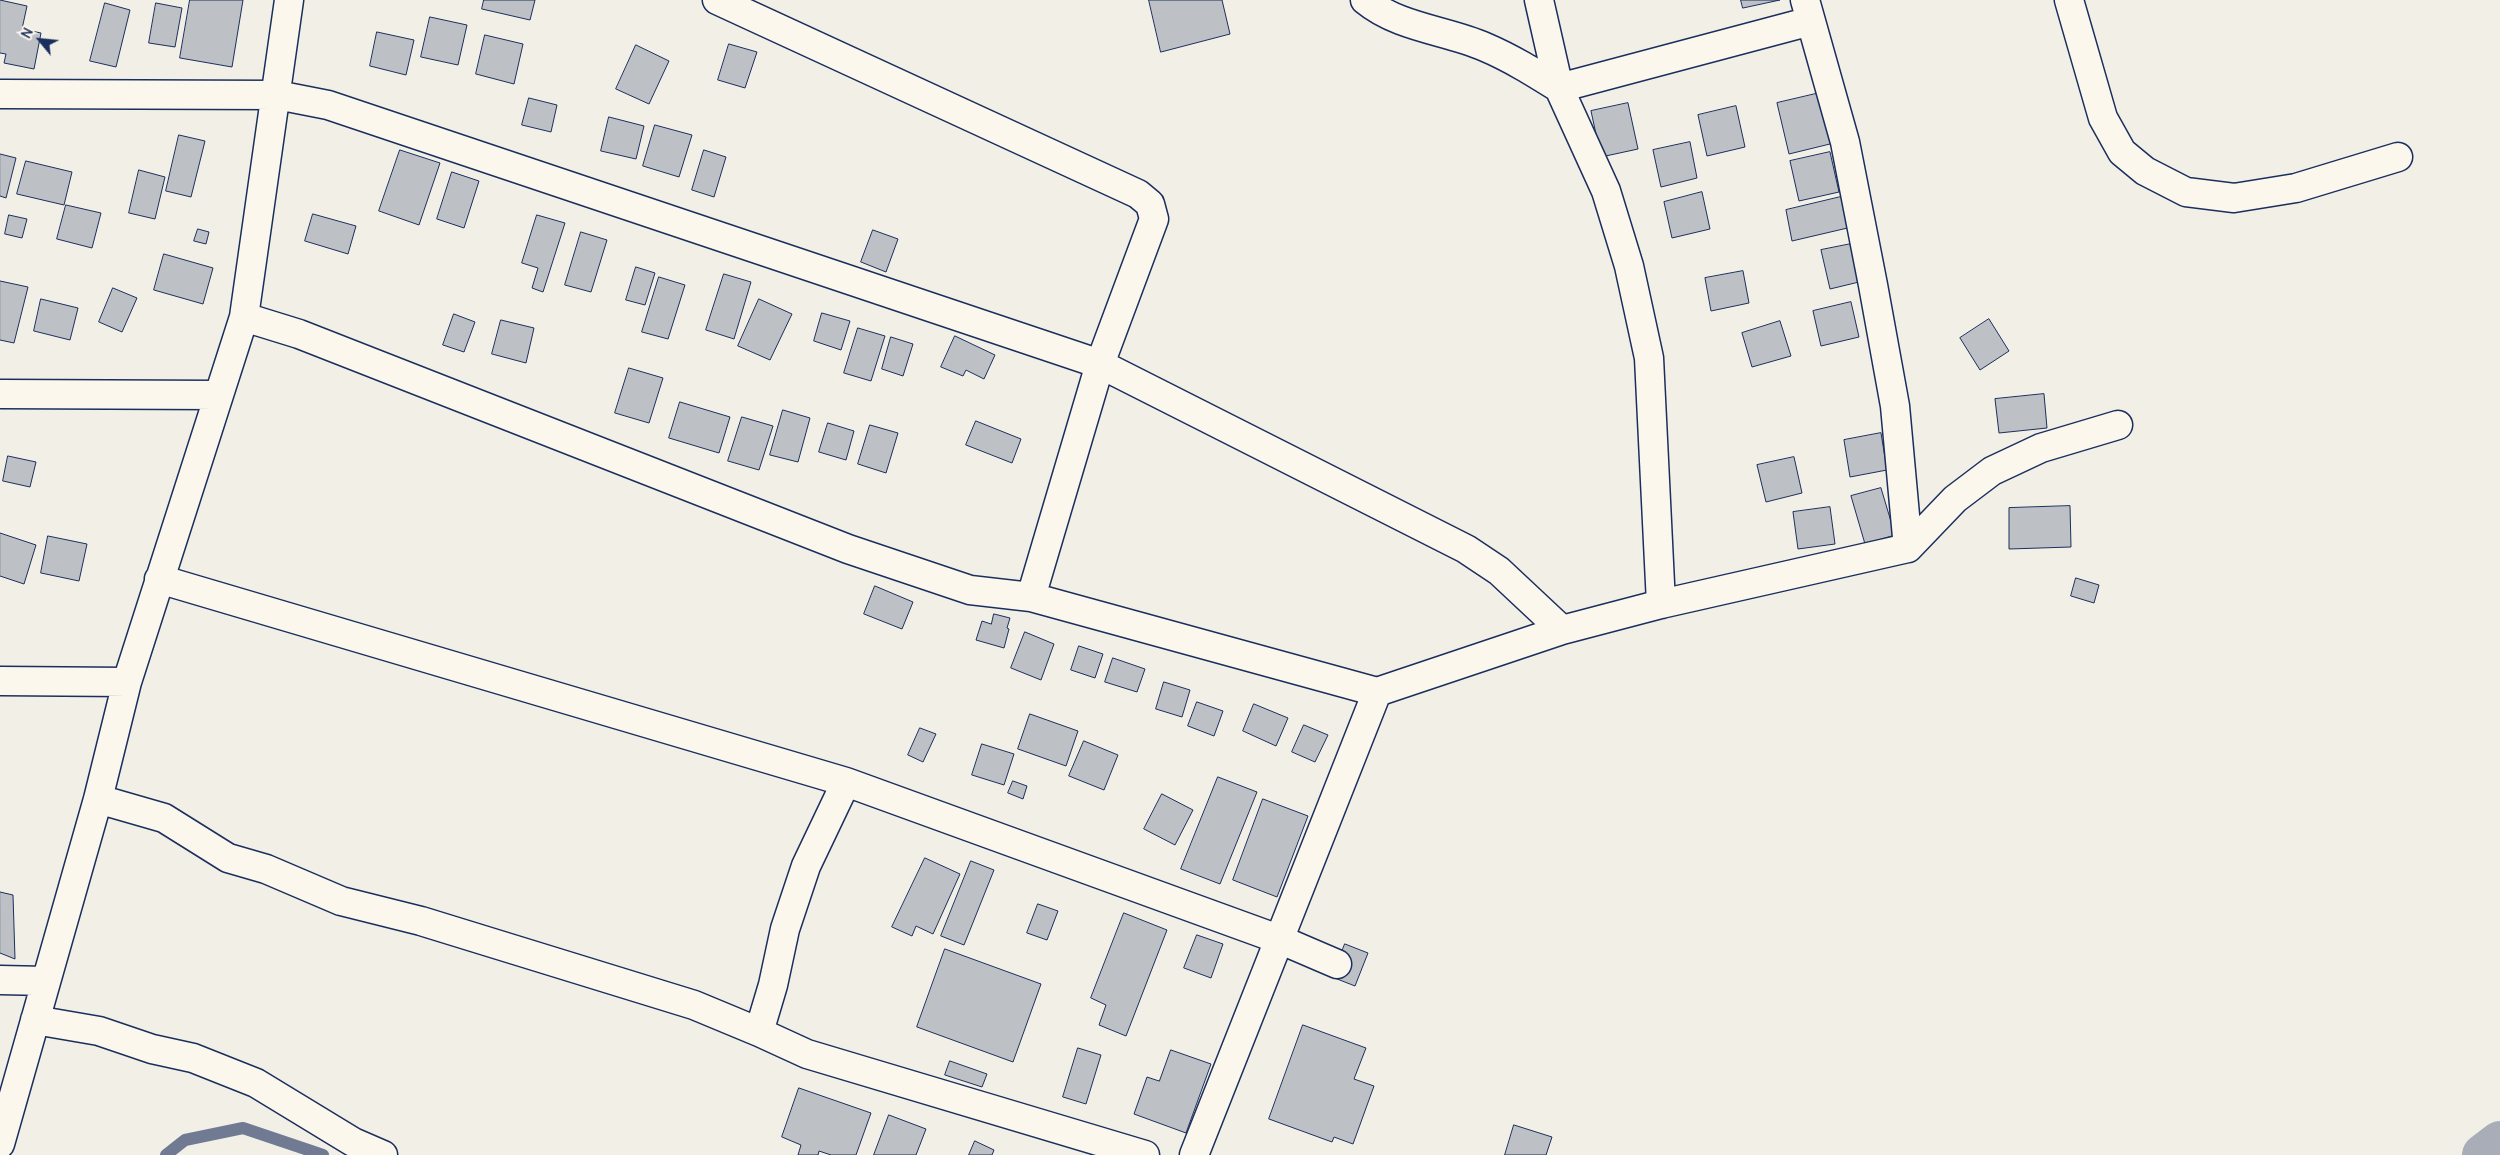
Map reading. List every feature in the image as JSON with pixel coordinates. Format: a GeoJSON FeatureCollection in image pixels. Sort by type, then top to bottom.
{"type":"FeatureCollection","features":[{"type":"Feature","properties":{"kind":"street"},"geometry":{"type":"LineString","coordinates":[[0,1144],[98,799],[127,682],[217,395],[244,317],[290,0]]}},
{"type":"Feature","properties":{"kind":"street"},"geometry":{"type":"LineString","coordinates":[[717,0],[1138,194],[1150,204],[1154,219],[1100,364],[1031,597]]}},
{"type":"Feature","properties":{"kind":"street"},"geometry":{"type":"LineString","coordinates":[[1365,0],[1374,7],[1410,24],[1450,34],[1486,47],[1559,88],[1808,10],[1845,142],[1873,285],[1895,406],[1908,548]]}},
{"type":"Feature","properties":{"kind":"street"},"geometry":{"type":"LineString","coordinates":[[1539,0],[1559,88],[1606,192],[1628,266],[1648,358],[1661,604]]}},
{"type":"Feature","properties":{"kind":"street"},"geometry":{"type":"LineString","coordinates":[[2069,0],[2103,118],[2122,152],[2145,171],[2186,192],[2234,198],[2296,188],[2398,157]]}},
{"type":"Feature","properties":{"kind":"street"},"geometry":{"type":"LineString","coordinates":[[0,94],[277,95],[328,105],[1100,364],[1466,549],[1499,571],[1562,630]]}},
{"type":"Feature","properties":{"kind":"street"},"geometry":{"type":"LineString","coordinates":[[244,317],[299,334],[848,550],[970,590],[1031,597],[1377,692],[1562,630],[1661,604],[1908,548],[1955,499],[1992,471],[2041,448],[2118,425]]}},
{"type":"Feature","properties":{"kind":"street"},"geometry":{"type":"LineString","coordinates":[[0,394],[217,395]]}},
{"type":"Feature","properties":{"kind":"street"},"geometry":{"type":"LineString","coordinates":[[159,579],[846,782],[1280,940],[1337,964]]}},
{"type":"Feature","properties":{"kind":"street"},"geometry":{"type":"LineString","coordinates":[[0,681],[127,682]]}},
{"type":"Feature","properties":{"kind":"street"},"geometry":{"type":"LineString","coordinates":[[1194,1155],[1377,692]]}},
{"type":"Feature","properties":{"kind":"street"},"geometry":{"type":"LineString","coordinates":[[759,1032],[773,985],[784,929],[806,866],[846,782]]}},
{"type":"Feature","properties":{"kind":"street"},"geometry":{"type":"LineString","coordinates":[[98,799],[164,818],[228,858],[266,869],[341,901],[421,921],[694,1005],[807,1054],[1145,1155]]}},
{"type":"Feature","properties":{"kind":"street"},"geometry":{"type":"LineString","coordinates":[[0,980],[46,981]]}},
{"type":"Feature","properties":{"kind":"street"},"geometry":{"type":"LineString","coordinates":[[35,1020],[99,1031],[152,1049],[193,1058],[256,1083],[353,1142],[383,1155]]}},
{"type":"Feature","properties":{"kind":"building"},"geometry":{"type":"Polygon","coordinates":[[[0,0],[27,6],[22,29],[41,33],[34,69],[4,63],[6,54],[0,53],[0,0]]]}},
{"type":"Feature","properties":{"kind":"building"},"geometry":{"type":"Polygon","coordinates":[[[190,0],[243,0],[232,67],[180,58],[190,0]]]}},
{"type":"Feature","properties":{"kind":"building"},"geometry":{"type":"Polygon","coordinates":[[[484,0],[535,0],[530,20],[482,9],[484,0]]]}},
{"type":"Feature","properties":{"kind":"building"},"geometry":{"type":"Polygon","coordinates":[[[1149,0],[1222,0],[1230,34],[1161,52],[1149,0]]]}},
{"type":"Feature","properties":{"kind":"building"},"geometry":{"type":"Polygon","coordinates":[[[1741,0],[1780,0],[1743,8],[1741,0]]]}},
{"type":"Feature","properties":{"kind":"building"},"geometry":{"type":"Polygon","coordinates":[[[105,3],[130,10],[116,67],[90,61],[105,3]]]}},
{"type":"Feature","properties":{"kind":"building"},"geometry":{"type":"Polygon","coordinates":[[[156,3],[182,8],[175,47],[149,43],[156,3]]]}},
{"type":"Feature","properties":{"kind":"building"},"geometry":{"type":"Polygon","coordinates":[[[430,17],[467,25],[458,65],[421,57],[430,17]]]}},
{"type":"Feature","properties":{"kind":"building"},"geometry":{"type":"Polygon","coordinates":[[[377,32],[414,40],[406,75],[370,66],[377,32]]]}},
{"type":"Feature","properties":{"kind":"building"},"geometry":{"type":"Polygon","coordinates":[[[485,35],[523,44],[514,84],[476,74],[485,35]]]}},
{"type":"Feature","properties":{"kind":"building"},"geometry":{"type":"Polygon","coordinates":[[[729,44],[757,52],[745,88],[718,80],[729,44]]]}},
{"type":"Feature","properties":{"kind":"building"},"geometry":{"type":"Polygon","coordinates":[[[636,45],[669,61],[649,104],[616,89],[636,45]]]}},
{"type":"Feature","properties":{"kind":"building"},"geometry":{"type":"Polygon","coordinates":[[[1824,92],[1834,143],[1789,154],[1777,103],[1824,92]]]}},
{"type":"Feature","properties":{"kind":"building"},"geometry":{"type":"Polygon","coordinates":[[[529,98],[557,105],[551,132],[522,125],[529,98]]]}},
{"type":"Feature","properties":{"kind":"building"},"geometry":{"type":"Polygon","coordinates":[[[1628,103],[1638,149],[1601,157],[1591,111],[1628,103]]]}},
{"type":"Feature","properties":{"kind":"building"},"geometry":{"type":"Polygon","coordinates":[[[1736,106],[1745,147],[1707,156],[1698,115],[1736,106]]]}},
{"type":"Feature","properties":{"kind":"building"},"geometry":{"type":"Polygon","coordinates":[[[609,117],[644,126],[636,159],[601,151],[609,117]]]}},
{"type":"Feature","properties":{"kind":"building"},"geometry":{"type":"Polygon","coordinates":[[[655,125],[692,135],[679,177],[643,166],[655,125]]]}},
{"type":"Feature","properties":{"kind":"building"},"geometry":{"type":"Polygon","coordinates":[[[179,135],[205,141],[191,197],[166,191],[179,135]]]}},
{"type":"Feature","properties":{"kind":"building"},"geometry":{"type":"Polygon","coordinates":[[[1690,142],[1697,178],[1661,187],[1653,150],[1690,142]]]}},
{"type":"Feature","properties":{"kind":"building"},"geometry":{"type":"Polygon","coordinates":[[[400,150],[440,163],[419,225],[379,211],[400,150]]]}},
{"type":"Feature","properties":{"kind":"building"},"geometry":{"type":"Polygon","coordinates":[[[704,150],[726,157],[714,197],[692,190],[704,150]]]}},
{"type":"Feature","properties":{"kind":"building"},"geometry":{"type":"Polygon","coordinates":[[[1830,152],[1839,192],[1799,201],[1790,161],[1830,152]]]}},
{"type":"Feature","properties":{"kind":"building"},"geometry":{"type":"Polygon","coordinates":[[[0,154],[16,158],[6,198],[0,196],[0,154]]]}},
{"type":"Feature","properties":{"kind":"building"},"geometry":{"type":"Polygon","coordinates":[[[26,161],[72,172],[64,205],[17,194],[26,161]]]}},
{"type":"Feature","properties":{"kind":"building"},"geometry":{"type":"Polygon","coordinates":[[[139,170],[165,177],[155,219],[129,213],[139,170]]]}},
{"type":"Feature","properties":{"kind":"building"},"geometry":{"type":"Polygon","coordinates":[[[452,172],[479,181],[464,228],[437,219],[452,172]]]}},
{"type":"Feature","properties":{"kind":"building"},"geometry":{"type":"Polygon","coordinates":[[[1702,192],[1710,229],[1672,238],[1664,202],[1702,192]]]}},
{"type":"Feature","properties":{"kind":"building"},"geometry":{"type":"Polygon","coordinates":[[[1849,195],[1856,226],[1792,241],[1786,210],[1849,195]]]}},
{"type":"Feature","properties":{"kind":"building"},"geometry":{"type":"Polygon","coordinates":[[[66,205],[101,213],[92,248],[57,239],[66,205]]]}},
{"type":"Feature","properties":{"kind":"building"},"geometry":{"type":"Polygon","coordinates":[[[313,214],[356,226],[348,254],[305,241],[313,214]]]}},
{"type":"Feature","properties":{"kind":"building"},"geometry":{"type":"Polygon","coordinates":[[[9,215],[27,219],[22,238],[5,234],[9,215]]]}},
{"type":"Feature","properties":{"kind":"building"},"geometry":{"type":"Polygon","coordinates":[[[537,215],[565,223],[543,292],[532,288],[538,268],[522,263],[537,215]]]}},
{"type":"Feature","properties":{"kind":"building"},"geometry":{"type":"Polygon","coordinates":[[[198,229],[209,232],[206,244],[194,241],[198,229]]]}},
{"type":"Feature","properties":{"kind":"building"},"geometry":{"type":"Polygon","coordinates":[[[873,230],[898,239],[886,272],[861,262],[873,230]]]}},
{"type":"Feature","properties":{"kind":"building"},"geometry":{"type":"Polygon","coordinates":[[[581,232],[607,240],[591,292],[565,285],[581,232]]]}},
{"type":"Feature","properties":{"kind":"building"},"geometry":{"type":"Polygon","coordinates":[[[1851,244],[1859,282],[1830,289],[1821,250],[1851,244]]]}},
{"type":"Feature","properties":{"kind":"building"},"geometry":{"type":"Polygon","coordinates":[[[164,254],[213,268],[203,304],[154,290],[164,254]]]}},
{"type":"Feature","properties":{"kind":"building"},"geometry":{"type":"Polygon","coordinates":[[[636,267],[655,273],[645,305],[626,300],[636,267]]]}},
{"type":"Feature","properties":{"kind":"building"},"geometry":{"type":"Polygon","coordinates":[[[1743,271],[1749,303],[1711,311],[1705,278],[1743,271]]]}},
{"type":"Feature","properties":{"kind":"building"},"geometry":{"type":"Polygon","coordinates":[[[724,274],[751,282],[734,339],[706,330],[724,274]]]}},
{"type":"Feature","properties":{"kind":"building"},"geometry":{"type":"Polygon","coordinates":[[[659,277],[685,285],[668,339],[642,332],[659,277]]]}},
{"type":"Feature","properties":{"kind":"building"},"geometry":{"type":"Polygon","coordinates":[[[0,281],[28,287],[14,343],[0,340],[0,281]]]}},
{"type":"Feature","properties":{"kind":"building"},"geometry":{"type":"Polygon","coordinates":[[[113,288],[137,298],[122,332],[99,322],[113,288]]]}},
{"type":"Feature","properties":{"kind":"building"},"geometry":{"type":"Polygon","coordinates":[[[41,299],[78,308],[70,340],[34,331],[41,299]]]}},
{"type":"Feature","properties":{"kind":"building"},"geometry":{"type":"Polygon","coordinates":[[[759,299],[792,314],[770,360],[738,346],[759,299]]]}},
{"type":"Feature","properties":{"kind":"building"},"geometry":{"type":"Polygon","coordinates":[[[1851,302],[1859,337],[1821,346],[1813,311],[1851,302]]]}},
{"type":"Feature","properties":{"kind":"building"},"geometry":{"type":"Polygon","coordinates":[[[822,313],[850,321],[841,350],[814,341],[822,313]]]}},
{"type":"Feature","properties":{"kind":"building"},"geometry":{"type":"Polygon","coordinates":[[[454,314],[475,322],[464,352],[443,345],[454,314]]]}},
{"type":"Feature","properties":{"kind":"building"},"geometry":{"type":"Polygon","coordinates":[[[1989,319],[2009,351],[1980,370],[1960,338],[1989,319]]]}},
{"type":"Feature","properties":{"kind":"building"},"geometry":{"type":"Polygon","coordinates":[[[501,320],[534,328],[526,363],[492,354],[501,320]]]}},
{"type":"Feature","properties":{"kind":"building"},"geometry":{"type":"Polygon","coordinates":[[[1780,321],[1791,356],[1752,367],[1742,333],[1780,321]]]}},
{"type":"Feature","properties":{"kind":"building"},"geometry":{"type":"Polygon","coordinates":[[[858,328],[885,336],[871,381],[844,373],[858,328]]]}},
{"type":"Feature","properties":{"kind":"building"},"geometry":{"type":"Polygon","coordinates":[[[955,336],[995,355],[984,379],[966,370],[963,376],[941,367],[955,336]]]}},
{"type":"Feature","properties":{"kind":"building"},"geometry":{"type":"Polygon","coordinates":[[[891,337],[913,344],[903,376],[882,369],[891,337]]]}},
{"type":"Feature","properties":{"kind":"building"},"geometry":{"type":"Polygon","coordinates":[[[629,368],[663,378],[649,423],[615,413],[629,368]]]}},
{"type":"Feature","properties":{"kind":"building"},"geometry":{"type":"Polygon","coordinates":[[[2044,394],[2047,428],[1999,433],[1995,399],[2044,394]]]}},
{"type":"Feature","properties":{"kind":"building"},"geometry":{"type":"Polygon","coordinates":[[[680,402],[730,417],[719,453],[669,438],[680,402]]]}},
{"type":"Feature","properties":{"kind":"building"},"geometry":{"type":"Polygon","coordinates":[[[783,410],[810,418],[798,462],[770,455],[783,410]]]}},
{"type":"Feature","properties":{"kind":"building"},"geometry":{"type":"Polygon","coordinates":[[[742,417],[773,426],[759,470],[728,461],[742,417]]]}},
{"type":"Feature","properties":{"kind":"building"},"geometry":{"type":"Polygon","coordinates":[[[976,421],[1021,439],[1012,463],[966,445],[976,421]]]}},
{"type":"Feature","properties":{"kind":"building"},"geometry":{"type":"Polygon","coordinates":[[[828,423],[854,431],[846,460],[819,452],[828,423]]]}},
{"type":"Feature","properties":{"kind":"building"},"geometry":{"type":"Polygon","coordinates":[[[870,425],[898,433],[886,473],[858,464],[870,425]]]}},
{"type":"Feature","properties":{"kind":"building"},"geometry":{"type":"Polygon","coordinates":[[[1881,433],[1887,470],[1850,477],[1844,440],[1881,433]]]}},
{"type":"Feature","properties":{"kind":"building"},"geometry":{"type":"Polygon","coordinates":[[[8,456],[36,462],[30,487],[3,481],[8,456]]]}},
{"type":"Feature","properties":{"kind":"building"},"geometry":{"type":"Polygon","coordinates":[[[1794,457],[1802,493],[1766,502],[1757,465],[1794,457]]]}},
{"type":"Feature","properties":{"kind":"building"},"geometry":{"type":"Polygon","coordinates":[[[1881,488],[1895,535],[1865,544],[1851,496],[1881,488]]]}},
{"type":"Feature","properties":{"kind":"building"},"geometry":{"type":"Polygon","coordinates":[[[2070,506],[2071,547],[2009,549],[2009,508],[2070,506]]]}},
{"type":"Feature","properties":{"kind":"building"},"geometry":{"type":"Polygon","coordinates":[[[1830,507],[1835,544],[1798,549],[1793,512],[1830,507]]]}},
{"type":"Feature","properties":{"kind":"building"},"geometry":{"type":"Polygon","coordinates":[[[0,533],[36,545],[24,584],[0,576],[0,533]]]}},
{"type":"Feature","properties":{"kind":"building"},"geometry":{"type":"Polygon","coordinates":[[[48,536],[87,544],[79,581],[41,573],[48,536]]]}},
{"type":"Feature","properties":{"kind":"building"},"geometry":{"type":"Polygon","coordinates":[[[2076,578],[2099,585],[2094,603],[2071,596],[2076,578]]]}},
{"type":"Feature","properties":{"kind":"building"},"geometry":{"type":"Polygon","coordinates":[[[875,586],[913,602],[902,629],[864,614],[875,586]]]}},
{"type":"Feature","properties":{"kind":"building"},"geometry":{"type":"Polygon","coordinates":[[[994,614],[1010,618],[1004,648],[976,640],[982,621],[991,624],[994,614]]]}},
{"type":"Feature","properties":{"kind":"building"},"geometry":{"type":"Polygon","coordinates":[[[1025,632],[1054,644],[1041,680],[1011,668],[1025,632]]]}},
{"type":"Feature","properties":{"kind":"building"},"geometry":{"type":"Polygon","coordinates":[[[1079,646],[1103,654],[1095,678],[1071,670],[1079,646]]]}},
{"type":"Feature","properties":{"kind":"building"},"geometry":{"type":"Polygon","coordinates":[[[1113,658],[1145,669],[1137,692],[1105,682],[1113,658]]]}},
{"type":"Feature","properties":{"kind":"building"},"geometry":{"type":"Polygon","coordinates":[[[1164,682],[1190,690],[1182,717],[1156,709],[1164,682]]]}},
{"type":"Feature","properties":{"kind":"building"},"geometry":{"type":"Polygon","coordinates":[[[1197,702],[1223,711],[1214,736],[1188,726],[1197,702]]]}},
{"type":"Feature","properties":{"kind":"building"},"geometry":{"type":"Polygon","coordinates":[[[1254,704],[1288,718],[1276,746],[1243,731],[1254,704]]]}},
{"type":"Feature","properties":{"kind":"building"},"geometry":{"type":"Polygon","coordinates":[[[1030,714],[1078,731],[1066,766],[1018,749],[1030,714]]]}},
{"type":"Feature","properties":{"kind":"building"},"geometry":{"type":"Polygon","coordinates":[[[1304,725],[1328,735],[1315,762],[1292,752],[1304,725]]]}},
{"type":"Feature","properties":{"kind":"building"},"geometry":{"type":"Polygon","coordinates":[[[920,728],[936,734],[923,762],[908,755],[920,728]]]}},
{"type":"Feature","properties":{"kind":"building"},"geometry":{"type":"Polygon","coordinates":[[[1084,741],[1118,755],[1104,790],[1069,776],[1084,741]]]}},
{"type":"Feature","properties":{"kind":"building"},"geometry":{"type":"Polygon","coordinates":[[[982,744],[1014,754],[1004,785],[972,775],[982,744]]]}},
{"type":"Feature","properties":{"kind":"building"},"geometry":{"type":"Polygon","coordinates":[[[1218,777],[1257,792],[1220,884],[1181,869],[1218,777]]]}},
{"type":"Feature","properties":{"kind":"building"},"geometry":{"type":"Polygon","coordinates":[[[1013,781],[1027,786],[1023,799],[1008,793],[1013,781]]]}},
{"type":"Feature","properties":{"kind":"building"},"geometry":{"type":"Polygon","coordinates":[[[1162,794],[1193,810],[1175,845],[1144,829],[1162,794]]]}},
{"type":"Feature","properties":{"kind":"building"},"geometry":{"type":"Polygon","coordinates":[[[1263,799],[1308,816],[1277,897],[1233,880],[1263,799]]]}},
{"type":"Feature","properties":{"kind":"building"},"geometry":{"type":"Polygon","coordinates":[[[925,858],[960,874],[933,934],[916,926],[912,936],[892,927],[925,858]]]}},
{"type":"Feature","properties":{"kind":"building"},"geometry":{"type":"Polygon","coordinates":[[[971,861],[994,870],[964,945],[941,936],[971,861]]]}},
{"type":"Feature","properties":{"kind":"building"},"geometry":{"type":"Polygon","coordinates":[[[0,892],[13,895],[15,959],[0,953],[0,892]]]}},
{"type":"Feature","properties":{"kind":"building"},"geometry":{"type":"Polygon","coordinates":[[[1038,904],[1058,911],[1047,940],[1027,933],[1038,904]]]}},
{"type":"Feature","properties":{"kind":"building"},"geometry":{"type":"Polygon","coordinates":[[[1124,913],[1167,930],[1126,1036],[1099,1025],[1106,1005],[1091,998],[1124,913]]]}},
{"type":"Feature","properties":{"kind":"building"},"geometry":{"type":"Polygon","coordinates":[[[1197,935],[1223,944],[1211,978],[1184,968],[1197,935]]]}},
{"type":"Feature","properties":{"kind":"building"},"geometry":{"type":"Polygon","coordinates":[[[1345,944],[1368,953],[1355,986],[1332,977],[1345,944]]]}},
{"type":"Feature","properties":{"kind":"building"},"geometry":{"type":"Polygon","coordinates":[[[945,949],[1041,984],[1013,1062],[917,1027],[945,949]]]}},
{"type":"Feature","properties":{"kind":"building"},"geometry":{"type":"Polygon","coordinates":[[[1303,1025],[1366,1048],[1354,1079],[1374,1086],[1353,1144],[1334,1137],[1332,1142],[1269,1119],[1303,1025]]]}},
{"type":"Feature","properties":{"kind":"building"},"geometry":{"type":"Polygon","coordinates":[[[1078,1048],[1101,1055],[1086,1104],[1063,1097],[1078,1048]]]}},
{"type":"Feature","properties":{"kind":"building"},"geometry":{"type":"Polygon","coordinates":[[[1171,1050],[1211,1064],[1186,1133],[1134,1114],[1147,1077],[1159,1081],[1171,1050]]]}},
{"type":"Feature","properties":{"kind":"building"},"geometry":{"type":"Polygon","coordinates":[[[950,1061],[987,1074],[982,1087],[945,1075],[950,1061]]]}},
{"type":"Feature","properties":{"kind":"building"},"geometry":{"type":"Polygon","coordinates":[[[799,1088],[871,1113],[856,1155],[831,1155],[819,1151],[818,1155],[798,1155],[801,1145],[782,1137],[799,1088]]]}},
{"type":"Feature","properties":{"kind":"building"},"geometry":{"type":"Polygon","coordinates":[[[889,1115],[926,1129],[916,1155],[874,1155],[889,1115]]]}},
{"type":"Feature","properties":{"kind":"building"},"geometry":{"type":"Polygon","coordinates":[[[1514,1125],[1552,1137],[1546,1155],[1505,1155],[1514,1125]]]}},
{"type":"Feature","properties":{"kind":"building"},"geometry":{"type":"Polygon","coordinates":[[[975,1141],[994,1150],[992,1155],[969,1155],[975,1141]]]}},
{"type":"Feature","properties":{"kind":"waterway"},"geometry":{"type":"LineString","coordinates":[[166,1155],[185,1140],[243,1128],[323,1155]]}},
{"type":"Feature","properties":{"kind":"waterway"},"geometry":{"type":"LineString","coordinates":[[2483,1155],[2500,1142]]}}]}
